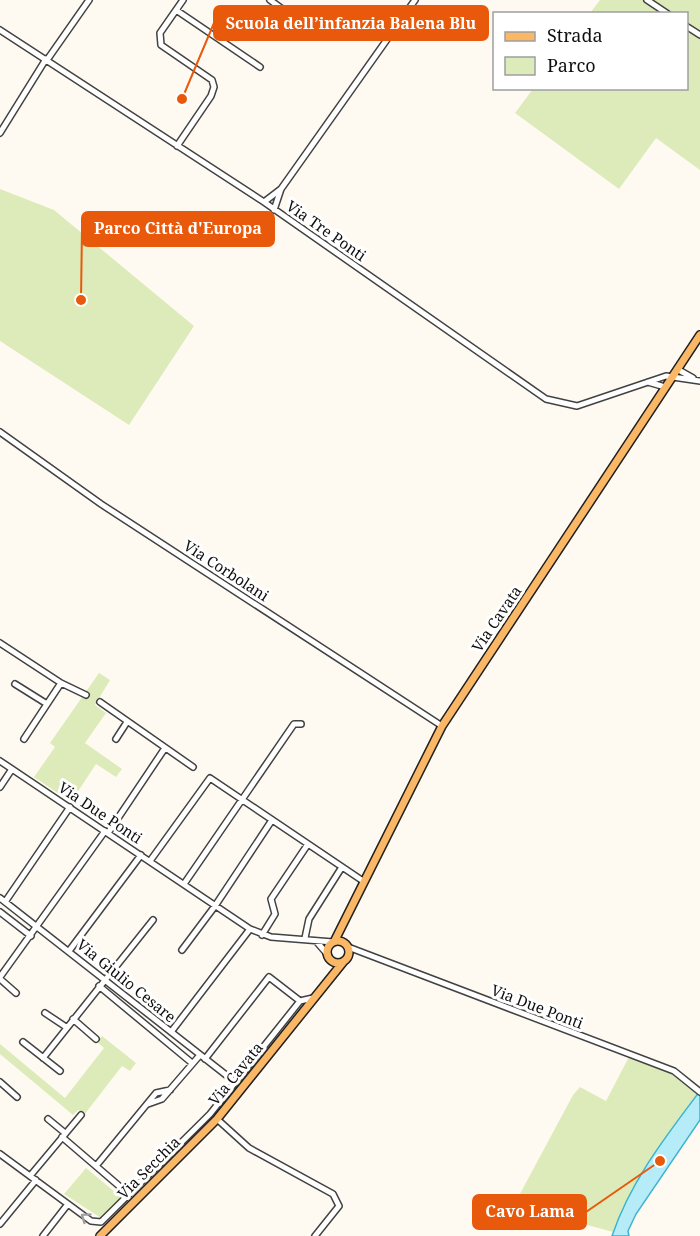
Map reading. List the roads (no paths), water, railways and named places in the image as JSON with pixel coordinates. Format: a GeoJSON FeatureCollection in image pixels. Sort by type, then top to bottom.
{"type":"FeatureCollection","features":[{"type":"Feature","properties":{"kind":"main road","name":"Via Cavata"},"geometry":{"type":"LineString","coordinates":[[327,981],[334,941],[442,726],[700,335]]}},
{"type":"Feature","properties":{"kind":"main road"},"geometry":{"type":"LineString","coordinates":[[340,931],[346,947]]}},
{"type":"Feature","properties":{"kind":"main road"},"geometry":{"type":"LineString","coordinates":[[334,941],[346,947]]}},
{"type":"Feature","properties":{"kind":"main road","name":"Via Cavata"},"geometry":{"type":"LineString","coordinates":[[217,1119],[344,961],[346,947]]}},
{"type":"Feature","properties":{"kind":"main road"},"geometry":{"type":"LineString","coordinates":[[330,957],[336,963],[344,961]]}},
{"type":"Feature","properties":{"kind":"main road","name":"Via Secchia"},"geometry":{"type":"LineString","coordinates":[[100,1236],[217,1119]]}},
{"type":"Feature","properties":{"kind":"street"},"geometry":{"type":"LineString","coordinates":[[0,133],[46,60],[89,0]]}},
{"type":"Feature","properties":{"kind":"street"},"geometry":{"type":"LineString","coordinates":[[177,147],[211,96],[214,87],[212,80],[161,45],[160,33],[183,0]]}},
{"type":"Feature","properties":{"kind":"street"},"geometry":{"type":"LineString","coordinates":[[270,0],[292,16]]}},
{"type":"Feature","properties":{"kind":"street"},"geometry":{"type":"LineString","coordinates":[[274,210],[281,189],[415,0]]}},
{"type":"Feature","properties":{"kind":"street"},"geometry":{"type":"LineString","coordinates":[[647,0],[665,12]]}},
{"type":"Feature","properties":{"kind":"street"},"geometry":{"type":"LineString","coordinates":[[176,10],[260,67]]}},
{"type":"Feature","properties":{"kind":"street","name":"Via Tre Ponti"},"geometry":{"type":"LineString","coordinates":[[0,30],[264,202],[546,399],[577,406],[666,376],[700,381]]}},
{"type":"Feature","properties":{"kind":"street"},"geometry":{"type":"LineString","coordinates":[[264,202],[281,189]]}},
{"type":"Feature","properties":{"kind":"street","name":"Via Tre Ponti"},"geometry":{"type":"LineString","coordinates":[[677,369],[700,381]]}},
{"type":"Feature","properties":{"kind":"street"},"geometry":{"type":"LineString","coordinates":[[646,382],[665,387]]}},
{"type":"Feature","properties":{"kind":"street","name":"Via Corbolani"},"geometry":{"type":"LineString","coordinates":[[0,432],[101,504],[442,726]]}},
{"type":"Feature","properties":{"kind":"street"},"geometry":{"type":"LineString","coordinates":[[0,643],[61,683],[86,695]]}},
{"type":"Feature","properties":{"kind":"street"},"geometry":{"type":"LineString","coordinates":[[24,739],[61,683]]}},
{"type":"Feature","properties":{"kind":"street"},"geometry":{"type":"LineString","coordinates":[[15,684],[47,704]]}},
{"type":"Feature","properties":{"kind":"street"},"geometry":{"type":"LineString","coordinates":[[100,702],[193,766]]}},
{"type":"Feature","properties":{"kind":"street"},"geometry":{"type":"LineString","coordinates":[[116,739],[127,722]]}},
{"type":"Feature","properties":{"kind":"street"},"geometry":{"type":"LineString","coordinates":[[184,884],[294,724],[301,724]]}},
{"type":"Feature","properties":{"kind":"street"},"geometry":{"type":"LineString","coordinates":[[16,993],[0,978],[3,969],[31,936],[165,748]]}},
{"type":"Feature","properties":{"kind":"street","name":"Via Due Ponti"},"geometry":{"type":"LineString","coordinates":[[0,761],[250,929],[262,935],[334,941]]}},
{"type":"Feature","properties":{"kind":"street"},"geometry":{"type":"LineString","coordinates":[[0,787],[12,769]]}},
{"type":"Feature","properties":{"kind":"street"},"geometry":{"type":"LineString","coordinates":[[150,861],[210,778],[363,881]]}},
{"type":"Feature","properties":{"kind":"street"},"geometry":{"type":"LineString","coordinates":[[2,900],[70,807]]}},
{"type":"Feature","properties":{"kind":"street"},"geometry":{"type":"LineString","coordinates":[[182,950],[215,906],[272,820]]}},
{"type":"Feature","properties":{"kind":"street"},"geometry":{"type":"LineString","coordinates":[[262,935],[274,914],[271,899],[308,844]]}},
{"type":"Feature","properties":{"kind":"street"},"geometry":{"type":"LineString","coordinates":[[69,951],[141,855]]}},
{"type":"Feature","properties":{"kind":"street"},"geometry":{"type":"LineString","coordinates":[[330,957],[321,945],[308,939],[309,919],[342,867]]}},
{"type":"Feature","properties":{"kind":"street","name":"Via Giulio Cesare"},"geometry":{"type":"LineString","coordinates":[[2,900],[105,978],[235,1083]]}},
{"type":"Feature","properties":{"kind":"street"},"geometry":{"type":"LineString","coordinates":[[0,912],[31,936]]}},
{"type":"Feature","properties":{"kind":"street"},"geometry":{"type":"LineString","coordinates":[[43,1058],[153,920]]}},
{"type":"Feature","properties":{"kind":"street"},"geometry":{"type":"LineString","coordinates":[[171,1032],[250,929]]}},
{"type":"Feature","properties":{"kind":"street","name":"Via Due Ponti"},"geometry":{"type":"LineString","coordinates":[[346,947],[362,951],[674,1071],[698,1090]]}},
{"type":"Feature","properties":{"kind":"street"},"geometry":{"type":"LineString","coordinates":[[206,1059],[268,977],[300,1001]]}},
{"type":"Feature","properties":{"kind":"street","name":"Via Giulio Cesare"},"geometry":{"type":"LineString","coordinates":[[99,986],[192,1063]]}},
{"type":"Feature","properties":{"kind":"street"},"geometry":{"type":"LineString","coordinates":[[1,1157],[94,1223],[104,1221],[210,1114],[300,1001],[314,998]]}},
{"type":"Feature","properties":{"kind":"street"},"geometry":{"type":"LineString","coordinates":[[45,1013],[66,1028]]}},
{"type":"Feature","properties":{"kind":"street"},"geometry":{"type":"LineString","coordinates":[[73,1020],[96,1039]]}},
{"type":"Feature","properties":{"kind":"street"},"geometry":{"type":"LineString","coordinates":[[23,1042],[60,1071]]}},
{"type":"Feature","properties":{"kind":"street"},"geometry":{"type":"LineString","coordinates":[[96,1166],[148,1104],[155,1103],[170,1090],[200,1054]]}},
{"type":"Feature","properties":{"kind":"street"},"geometry":{"type":"LineString","coordinates":[[0,1082],[17,1097]]}},
{"type":"Feature","properties":{"kind":"street"},"geometry":{"type":"LineString","coordinates":[[30,1176],[81,1114]]}},
{"type":"Feature","properties":{"kind":"street"},"geometry":{"type":"LineString","coordinates":[[48,1119],[96,1166],[126,1191]]}},
{"type":"Feature","properties":{"kind":"street","name":"Via Cavata"},"geometry":{"type":"LineString","coordinates":[[217,1119],[249,1148],[333,1194],[339,1206],[315,1236]]}},
{"type":"Feature","properties":{"kind":"street"},"geometry":{"type":"LineString","coordinates":[[0,1224],[36,1180]]}},
{"type":"Feature","properties":{"kind":"street"},"geometry":{"type":"LineString","coordinates":[[43,1236],[68,1204]]}},
{"type":"Feature","properties":{"kind":"water"},"geometry":{"type":"Polygon","coordinates":[[[700,1091],[700,1120],[636,1214],[628,1231],[629,1236],[612,1236],[639,1178],[662,1142],[700,1091]]]}},
{"type":"Feature","properties":{"kind":"place","name":"Scuola dell’infanzia Balena Blu"},"geometry":{"type":"Point","coordinates":[182,99]}},
{"type":"Feature","properties":{"kind":"place","name":"Parco Città d'Europa"},"geometry":{"type":"Point","coordinates":[81,300]}},
{"type":"Feature","properties":{"kind":"place","name":"Cavo Lama"},"geometry":{"type":"Point","coordinates":[660,1161]}}]}
